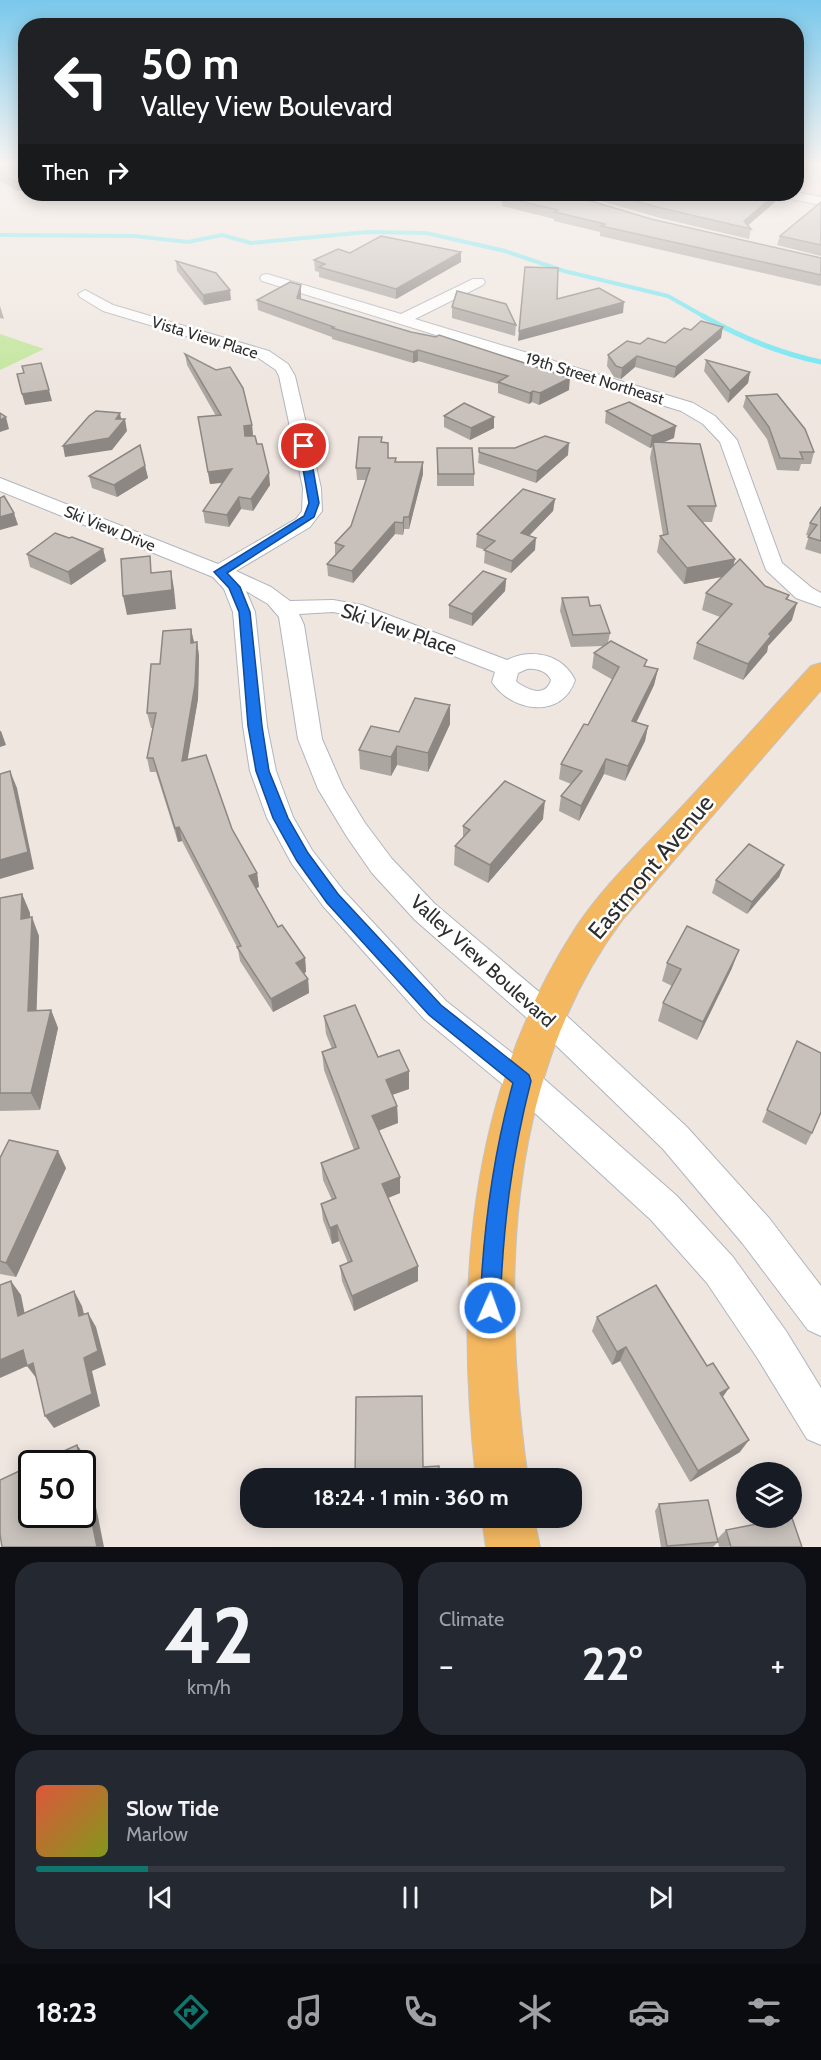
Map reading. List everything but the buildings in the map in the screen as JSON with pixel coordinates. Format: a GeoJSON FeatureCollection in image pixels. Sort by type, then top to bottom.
{"type":"FeatureCollection","features":[{"type":"Feature","properties":{"kind":"main road","name":"Eastmont Avenue"},"geometry":{"type":"LineString","coordinates":[[500,1468],[492,1375],[490,1308],[492,1246],[498,1189],[508,1136],[523,1081],[546,1016],[567,974],[605,915],[821,672]]}},
{"type":"Feature","properties":{"kind":"main road"},"geometry":{"type":"LineString","coordinates":[[510,1528],[513,1547]]}},
{"type":"Feature","properties":{"kind":"street","name":"19th Street Northeast"},"geometry":{"type":"LineString","coordinates":[[267,278],[687,406],[709,420],[728,440],[773,566],[804,593],[821,600]]}},
{"type":"Feature","properties":{"kind":"street"},"geometry":{"type":"LineString","coordinates":[[403,320],[478,282]]}},
{"type":"Feature","properties":{"kind":"street","name":"Vista View Place"},"geometry":{"type":"LineString","coordinates":[[85,294],[108,308],[263,354],[282,367],[287,376],[312,488],[312,511],[303,523],[220,572]]}},
{"type":"Feature","properties":{"kind":"street","name":"Ski View Drive"},"geometry":{"type":"LineString","coordinates":[[0,484],[220,572]]}},
{"type":"Feature","properties":{"kind":"street"},"geometry":{"type":"LineString","coordinates":[[220,572],[265,591],[286,608]]}},
{"type":"Feature","properties":{"kind":"street"},"geometry":{"type":"LineString","coordinates":[[220,572],[234,587],[244,612],[255,726],[262,771],[280,818],[303,857],[333,898],[435,1010],[523,1081],[664,1208],[720,1270],[772,1345],[821,1425]]}},
{"type":"Feature","properties":{"kind":"street","name":"Ski View Place"},"geometry":{"type":"LineString","coordinates":[[286,608],[333,606],[354,610],[508,669]]}},
{"type":"Feature","properties":{"kind":"street","name":"Valley View Boulevard"},"geometry":{"type":"LineString","coordinates":[[286,608],[293,625],[310,739],[331,789],[382,866],[425,912],[546,1016],[675,1138],[756,1230],[821,1317]]}},
{"type":"Feature","properties":{"kind":"green space"},"geometry":{"type":"Polygon","coordinates":[[[0,334],[44,349],[0,370],[0,334]]]}},
{"type":"Feature","properties":{"kind":"waterway"},"geometry":{"type":"LineString","coordinates":[[154,238],[188,242],[206,238]]}},
{"type":"Feature","properties":{"kind":"waterway"},"geometry":{"type":"LineString","coordinates":[[234,238],[251,243],[302,238]]}},
{"type":"Feature","properties":{"kind":"waterway"},"geometry":{"type":"LineString","coordinates":[[449,238],[505,251],[564,271],[668,296],[705,317]]}},
{"type":"Feature","properties":{"kind":"waterway"},"geometry":{"type":"LineString","coordinates":[[703,316],[760,343],[821,362]]}},
{"type":"Feature","properties":{"kind":"route"},"geometry":{"type":"LineString","coordinates":[[304,446],[314,503],[309,517],[295,528],[240,558],[220,572],[240,597],[244,612],[255,726],[262,771],[280,818],[303,857],[333,898],[381,954],[435,1010],[523,1081],[508,1136],[498,1189],[492,1246],[490,1308]]}}]}
